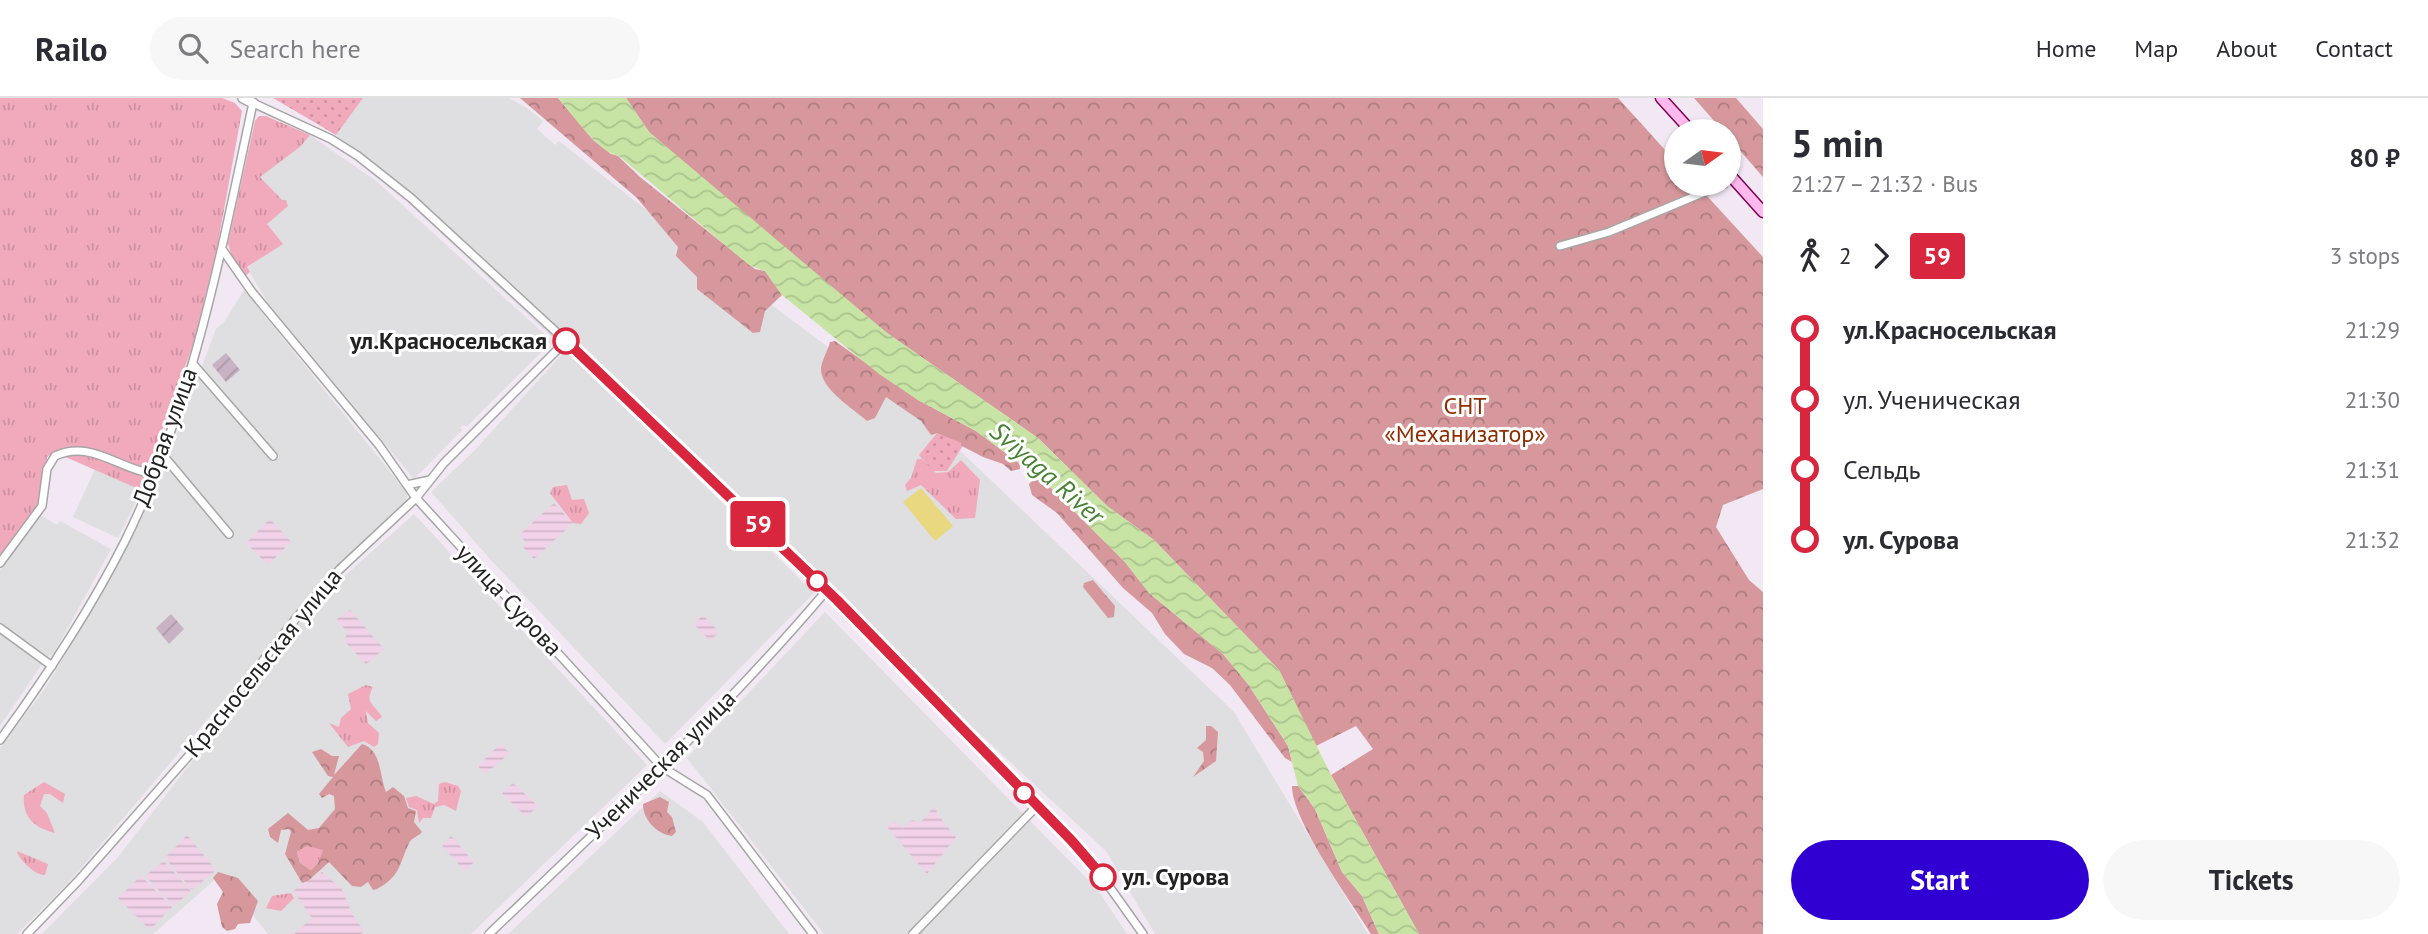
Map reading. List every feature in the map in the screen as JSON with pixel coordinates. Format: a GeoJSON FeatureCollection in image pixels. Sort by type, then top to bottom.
{"type":"FeatureCollection","features":[{"type":"Feature","properties":{"kind":"main road"},"geometry":{"type":"LineString","coordinates":[[1661,98],[1680,119]]}},
{"type":"Feature","properties":{"kind":"main road"},"geometry":{"type":"LineString","coordinates":[[1741,191],[1763,212]]}},
{"type":"Feature","properties":{"kind":"street"},"geometry":{"type":"LineString","coordinates":[[243,98],[318,132],[358,156],[411,198],[566,341],[827,590],[1096,868],[1143,934]]}},
{"type":"Feature","properties":{"kind":"street","name":"Добрая улица"},"geometry":{"type":"LineString","coordinates":[[0,740],[52,666],[124,542],[162,454],[193,364],[222,249],[253,103]]}},
{"type":"Feature","properties":{"kind":"street"},"geometry":{"type":"LineString","coordinates":[[1560,246],[1609,232],[1691,196]]}},
{"type":"Feature","properties":{"kind":"street","name":"улица Сурова"},"geometry":{"type":"LineString","coordinates":[[222,249],[252,292],[379,446],[415,498],[662,767],[707,795],[814,934]]}},
{"type":"Feature","properties":{"kind":"street","name":"Красносельская улица"},"geometry":{"type":"LineString","coordinates":[[27,934],[78,881],[192,752],[297,617],[330,579],[415,498],[566,341]]}},
{"type":"Feature","properties":{"kind":"street"},"geometry":{"type":"LineString","coordinates":[[193,364],[274,456]]}},
{"type":"Feature","properties":{"kind":"street"},"geometry":{"type":"LineString","coordinates":[[0,563],[41,506],[47,469],[55,456],[62,452],[106,455],[143,473],[153,474]]}},
{"type":"Feature","properties":{"kind":"street"},"geometry":{"type":"LineString","coordinates":[[162,454],[229,534]]}},
{"type":"Feature","properties":{"kind":"street"},"geometry":{"type":"LineString","coordinates":[[407,485],[431,480]]}},
{"type":"Feature","properties":{"kind":"street","name":"Ученическая улица"},"geometry":{"type":"LineString","coordinates":[[489,934],[662,767],[755,672],[827,590]]}},
{"type":"Feature","properties":{"kind":"street"},"geometry":{"type":"LineString","coordinates":[[0,628],[52,666]]}},
{"type":"Feature","properties":{"kind":"street"},"geometry":{"type":"LineString","coordinates":[[912,934],[1037,806]]}},
{"type":"Feature","properties":{"kind":"shaded area"},"geometry":{"type":"Polygon","coordinates":[[[363,98],[509,98],[527,108],[543,121],[537,129],[555,145],[559,141],[678,235],[935,427],[1234,712],[1368,934],[1155,934],[1106,851],[577,360],[814,593],[665,744],[490,559],[431,492],[475,450],[566,350],[336,135],[363,98]]]}},
{"type":"Feature","properties":{"kind":"shaded area"},"geometry":{"type":"Polygon","coordinates":[[[310,135],[376,181],[552,341],[467,426],[460,428],[462,430],[414,479],[268,303],[247,268],[277,246],[267,224],[285,204],[260,177],[310,135]]]}},
{"type":"Feature","properties":{"kind":"shaded area"},"geometry":{"type":"Polygon","coordinates":[[[244,290],[408,494],[405,504],[340,563],[69,882],[17,934],[0,934],[0,748],[47,686],[123,554],[154,494],[216,329],[224,322],[244,290]]]}},
{"type":"Feature","properties":{"kind":"shaded area"},"geometry":{"type":"Polygon","coordinates":[[[226,353],[240,370],[226,382],[212,365],[226,353]]]}},
{"type":"Feature","properties":{"kind":"shaded area"},"geometry":{"type":"Polygon","coordinates":[[[96,467],[143,488],[118,538],[73,517],[96,467]]]}},
{"type":"Feature","properties":{"kind":"shaded area"},"geometry":{"type":"Polygon","coordinates":[[[921,488],[953,526],[935,541],[903,502],[921,488]]]}},
{"type":"Feature","properties":{"kind":"shaded area"},"geometry":{"type":"Polygon","coordinates":[[[554,503],[573,523],[534,559],[523,547],[526,543],[519,535],[554,503]]]}},
{"type":"Feature","properties":{"kind":"shaded area"},"geometry":{"type":"Polygon","coordinates":[[[37,513],[57,525],[60,521],[111,549],[54,653],[47,658],[0,625],[0,570],[37,513]]]}},
{"type":"Feature","properties":{"kind":"shaded area"},"geometry":{"type":"Polygon","coordinates":[[[414,514],[647,765],[471,934],[268,934],[220,875],[153,934],[42,934],[118,857],[300,622],[330,589],[414,514]]]}},
{"type":"Feature","properties":{"kind":"shaded area"},"geometry":{"type":"Polygon","coordinates":[[[270,519],[291,542],[268,565],[246,543],[270,519]]]}},
{"type":"Feature","properties":{"kind":"shaded area"},"geometry":{"type":"Polygon","coordinates":[[[350,610],[384,649],[366,664],[345,642],[347,631],[336,620],[350,610]]]}},
{"type":"Feature","properties":{"kind":"shaded area"},"geometry":{"type":"Polygon","coordinates":[[[825,612],[1097,889],[1127,934],[824,934],[687,758],[825,612]]]}},
{"type":"Feature","properties":{"kind":"shaded area"},"geometry":{"type":"Polygon","coordinates":[[[171,614],[184,629],[169,644],[156,628],[171,614]]]}},
{"type":"Feature","properties":{"kind":"shaded area"},"geometry":{"type":"Polygon","coordinates":[[[703,615],[719,632],[710,641],[694,624],[703,615]]]}},
{"type":"Feature","properties":{"kind":"shaded area"},"geometry":{"type":"Polygon","coordinates":[[[0,633],[42,664],[0,726],[0,633]]]}},
{"type":"Feature","properties":{"kind":"shaded area"},"geometry":{"type":"Polygon","coordinates":[[[500,744],[510,753],[485,774],[478,766],[500,744]]]}},
{"type":"Feature","properties":{"kind":"shaded area"},"geometry":{"type":"Polygon","coordinates":[[[513,783],[538,806],[526,817],[502,793],[513,783]]]}},
{"type":"Feature","properties":{"kind":"shaded area"},"geometry":{"type":"Polygon","coordinates":[[[660,791],[703,822],[789,934],[508,934],[660,791]]]}},
{"type":"Feature","properties":{"kind":"shaded area"},"geometry":{"type":"Polygon","coordinates":[[[935,806],[938,815],[956,837],[927,874],[887,827],[895,821],[903,828],[912,820],[920,823],[935,806]]]}},
{"type":"Feature","properties":{"kind":"shaded area"},"geometry":{"type":"Polygon","coordinates":[[[187,835],[216,870],[192,890],[165,858],[187,835]]]}},
{"type":"Feature","properties":{"kind":"shaded area"},"geometry":{"type":"Polygon","coordinates":[[[451,836],[474,862],[465,871],[442,846],[451,836]]]}},
{"type":"Feature","properties":{"kind":"shaded area"},"geometry":{"type":"Polygon","coordinates":[[[164,861],[191,891],[174,906],[145,876],[164,861]]]}},
{"type":"Feature","properties":{"kind":"shaded area"},"geometry":{"type":"Polygon","coordinates":[[[322,872],[342,889],[352,914],[364,931],[361,934],[294,934],[312,918],[293,891],[322,872]]]}},
{"type":"Feature","properties":{"kind":"shaded area"},"geometry":{"type":"Polygon","coordinates":[[[141,876],[172,907],[150,930],[118,898],[141,876]]]}},
{"type":"Feature","properties":{"kind":"green space"},"geometry":{"type":"Polygon","coordinates":[[[0,98],[222,98],[235,103],[242,111],[217,248],[196,336],[141,490],[54,452],[47,457],[43,498],[0,556],[0,98]]]}},
{"type":"Feature","properties":{"kind":"green space"},"geometry":{"type":"Polygon","coordinates":[[[273,98],[363,98],[336,135],[273,98]]]}},
{"type":"Feature","properties":{"kind":"green space"},"geometry":{"type":"Polygon","coordinates":[[[520,98],[558,98],[593,140],[618,156],[640,177],[755,269],[765,271],[782,295],[765,311],[760,332],[753,333],[697,289],[697,277],[676,256],[678,247],[637,198],[520,98]]]}},
{"type":"Feature","properties":{"kind":"green space","name":"СНТ «Механизатор»"},"geometry":{"type":"Polygon","coordinates":[[[626,98],[1618,98],[1664,149],[1664,196],[1707,196],[1763,257],[1763,489],[1723,505],[1716,527],[1749,580],[1763,592],[1763,934],[1419,934],[1331,775],[1373,749],[1356,726],[1316,746],[1279,670],[1154,540],[1107,506],[1038,438],[887,333],[725,199],[649,132],[626,98]]]}},
{"type":"Feature","properties":{"kind":"green space"},"geometry":{"type":"Polygon","coordinates":[[[1694,98],[1736,98],[1763,129],[1763,177],[1741,152],[1741,119],[1712,119],[1694,98]]]}},
{"type":"Feature","properties":{"kind":"green space"},"geometry":{"type":"Polygon","coordinates":[[[259,116],[266,116],[310,135],[301,146],[260,177],[282,200],[286,200],[288,206],[267,224],[283,244],[247,267],[250,272],[245,276],[231,254],[228,243],[255,121],[259,116]]]}},
{"type":"Feature","properties":{"kind":"green space"},"geometry":{"type":"Polygon","coordinates":[[[835,341],[918,400],[976,431],[1020,464],[1020,469],[1011,471],[1003,464],[983,457],[937,433],[931,435],[921,421],[886,397],[875,418],[867,421],[832,391],[822,376],[824,358],[830,342],[835,341]]]}},
{"type":"Feature","properties":{"kind":"green space"},"geometry":{"type":"Polygon","coordinates":[[[937,433],[964,444],[947,471],[933,471],[919,455],[937,433]]]}},
{"type":"Feature","properties":{"kind":"green space"},"geometry":{"type":"Polygon","coordinates":[[[917,459],[922,459],[936,473],[948,472],[961,460],[980,480],[975,518],[956,519],[921,485],[907,491],[905,485],[911,478],[917,459]]]}},
{"type":"Feature","properties":{"kind":"green space"},"geometry":{"type":"Polygon","coordinates":[[[1034,479],[1045,482],[1125,562],[1149,593],[1223,654],[1248,684],[1288,746],[1292,762],[1285,758],[1230,685],[1212,668],[1184,654],[1165,634],[1152,613],[1123,588],[1057,513],[1032,495],[1029,484],[1034,479]]]}},
{"type":"Feature","properties":{"kind":"green space"},"geometry":{"type":"Polygon","coordinates":[[[567,485],[572,500],[584,499],[589,513],[581,524],[573,523],[550,493],[553,487],[567,485]]]}},
{"type":"Feature","properties":{"kind":"green space"},"geometry":{"type":"Polygon","coordinates":[[[1093,580],[1115,606],[1114,617],[1108,618],[1083,587],[1084,583],[1093,580]]]}},
{"type":"Feature","properties":{"kind":"green space"},"geometry":{"type":"Polygon","coordinates":[[[366,685],[373,687],[369,697],[382,717],[376,721],[366,711],[368,723],[379,733],[378,744],[374,747],[364,741],[348,747],[329,723],[339,727],[341,718],[351,709],[348,694],[366,685]]]}},
{"type":"Feature","properties":{"kind":"green space"},"geometry":{"type":"Polygon","coordinates":[[[1206,726],[1211,726],[1218,732],[1216,761],[1193,777],[1204,761],[1203,752],[1197,748],[1206,740],[1206,726]]]}},
{"type":"Feature","properties":{"kind":"green space"},"geometry":{"type":"Polygon","coordinates":[[[362,744],[377,757],[386,792],[393,787],[404,796],[408,808],[416,811],[414,822],[422,832],[410,841],[395,874],[377,889],[373,890],[368,882],[361,887],[352,886],[329,862],[308,881],[302,883],[285,854],[291,832],[289,829],[281,830],[278,843],[270,837],[268,829],[288,813],[308,830],[319,828],[335,809],[334,796],[329,794],[322,798],[319,794],[333,777],[328,776],[312,752],[321,749],[332,756],[339,756],[334,775],[362,744]],[[307,846],[297,852],[300,863],[311,870],[318,863],[323,850],[307,846]]]}},
{"type":"Feature","properties":{"kind":"green space"},"geometry":{"type":"Polygon","coordinates":[[[44,782],[65,794],[63,803],[50,794],[44,794],[40,806],[47,813],[55,833],[36,825],[25,810],[24,795],[44,782]]]}},
{"type":"Feature","properties":{"kind":"green space"},"geometry":{"type":"Polygon","coordinates":[[[445,782],[458,786],[461,791],[456,811],[444,805],[435,807],[431,818],[423,818],[419,823],[417,810],[409,807],[406,798],[416,796],[434,804],[438,801],[439,784],[445,782]]]}},
{"type":"Feature","properties":{"kind":"green space"},"geometry":{"type":"Polygon","coordinates":[[[1292,786],[1298,786],[1315,809],[1342,872],[1362,896],[1379,934],[1371,934],[1324,861],[1302,819],[1292,786]]]}},
{"type":"Feature","properties":{"kind":"green space"},"geometry":{"type":"Polygon","coordinates":[[[660,797],[669,802],[667,812],[672,817],[676,832],[672,836],[652,825],[645,815],[643,804],[660,797]]]}},
{"type":"Feature","properties":{"kind":"green space"},"geometry":{"type":"Polygon","coordinates":[[[307,846],[320,847],[323,850],[318,863],[311,870],[300,863],[297,852],[307,846]]]}},
{"type":"Feature","properties":{"kind":"green space"},"geometry":{"type":"Polygon","coordinates":[[[17,851],[48,864],[45,875],[28,866],[17,851]]]}},
{"type":"Feature","properties":{"kind":"green space"},"geometry":{"type":"Polygon","coordinates":[[[218,872],[238,878],[258,901],[250,923],[238,924],[235,929],[227,931],[222,927],[217,904],[223,892],[213,878],[218,872]]]}},
{"type":"Feature","properties":{"kind":"green space"},"geometry":{"type":"Polygon","coordinates":[[[291,893],[294,898],[281,911],[266,908],[272,896],[291,893]]]}},
{"type":"Feature","properties":{"kind":"water","name":"Sviyaga River"},"geometry":{"type":"Polygon","coordinates":[[[558,98],[626,98],[649,132],[887,333],[1038,438],[1107,506],[1154,540],[1279,670],[1331,775],[1419,934],[1379,934],[1362,896],[1342,872],[1315,809],[1298,786],[1288,746],[1248,684],[1223,654],[1149,593],[1125,562],[1045,482],[976,431],[918,400],[879,374],[782,295],[765,271],[749,265],[619,156],[602,147],[558,98]]]}},
{"type":"Feature","properties":{"kind":"bus line","name":"59"},"geometry":{"type":"LineString","coordinates":[[566,341],[837,600],[1072,841],[1103,877]]}},
{"type":"Feature","properties":{"kind":"place","name":"ул.Красносельская"},"geometry":{"type":"Point","coordinates":[566,341]}},
{"type":"Feature","properties":{"kind":"place","name":"ул. Сурова"},"geometry":{"type":"Point","coordinates":[1103,877]}}]}
